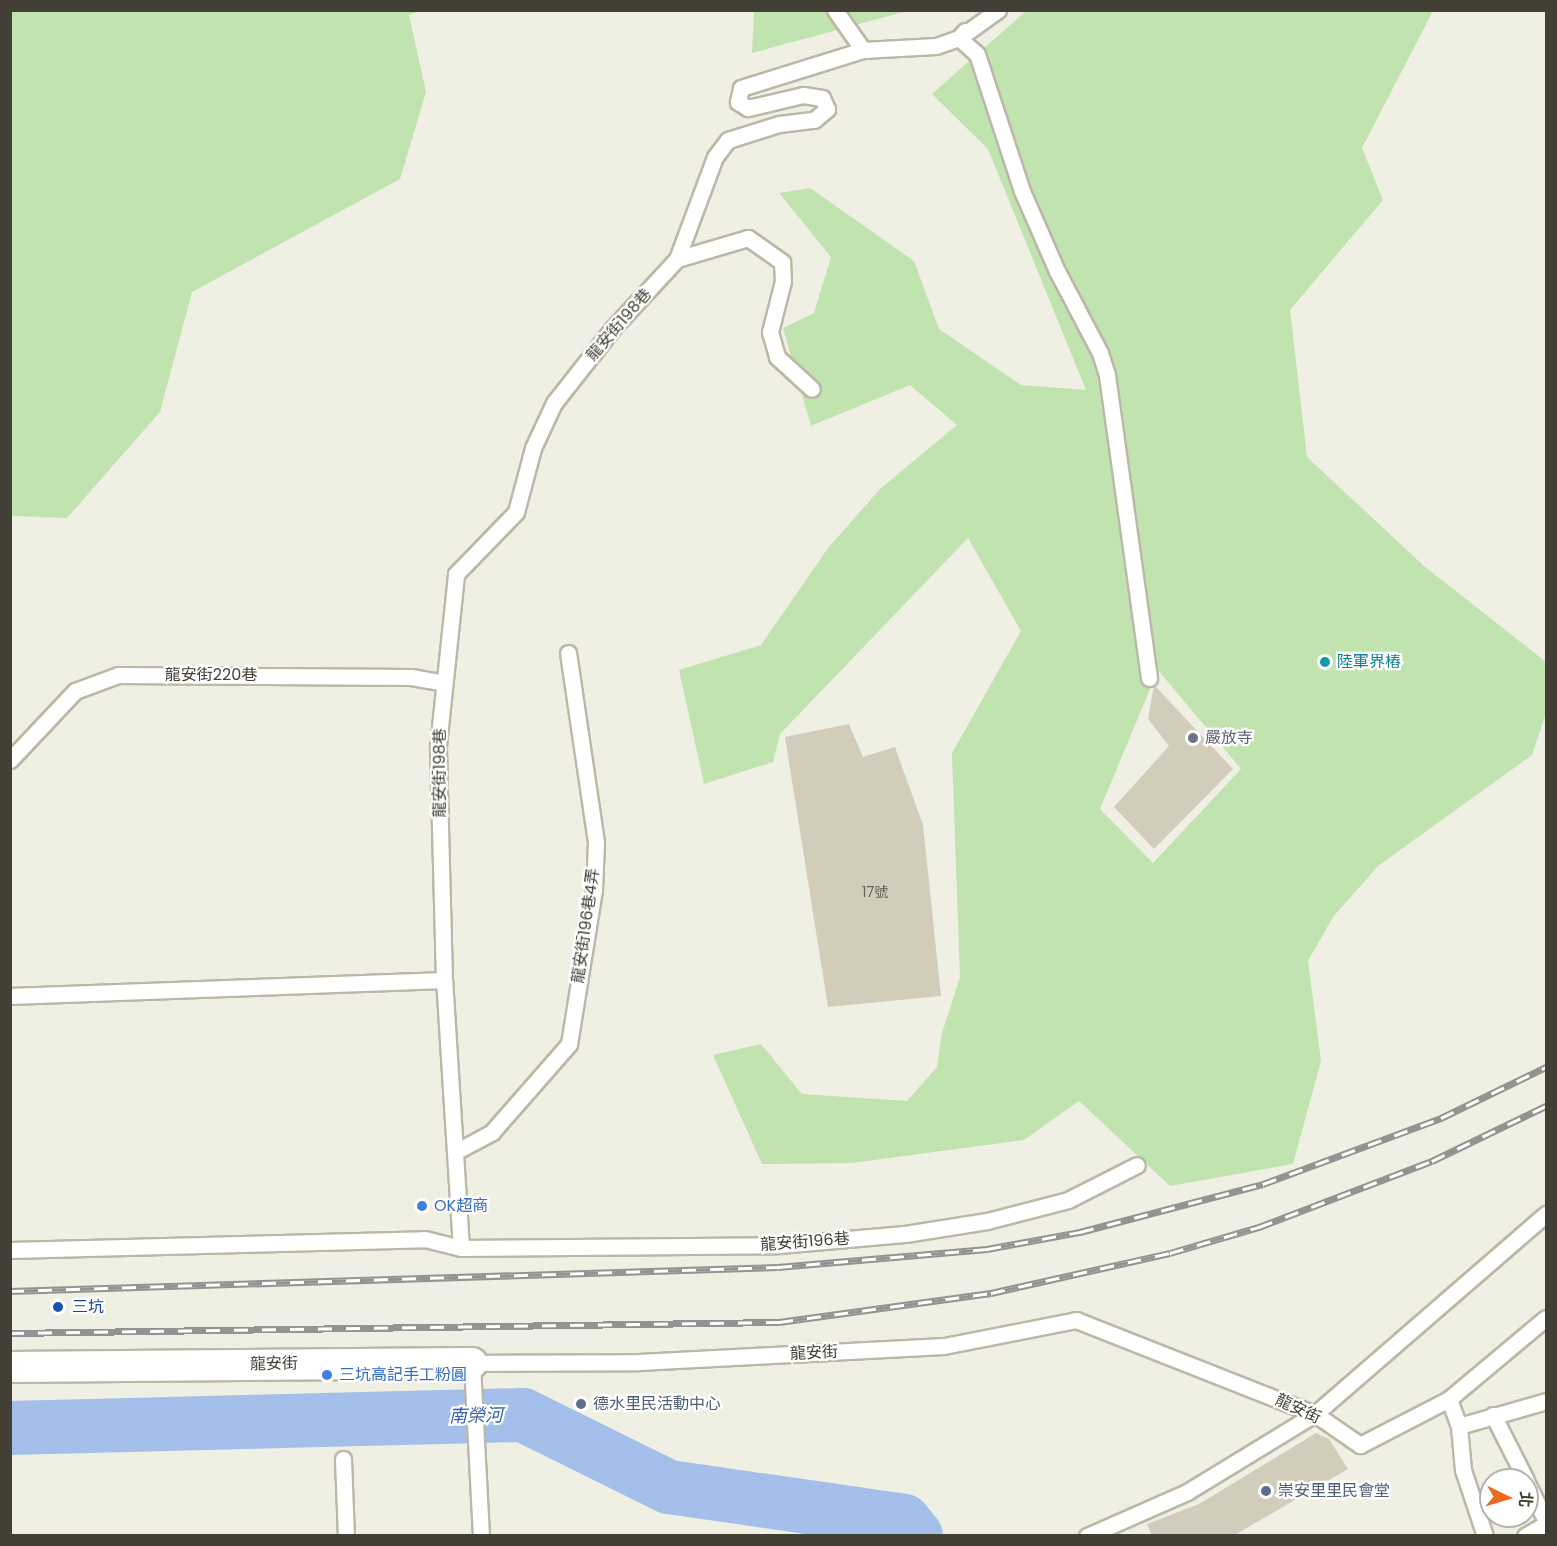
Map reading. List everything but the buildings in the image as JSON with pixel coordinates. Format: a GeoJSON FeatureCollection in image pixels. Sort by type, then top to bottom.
{"type":"FeatureCollection","features":[{"type":"Feature","properties":{"kind":"street","name":"龍安街"},"geometry":{"type":"LineString","coordinates":[[10,1367],[472,1363]]}},
{"type":"Feature","properties":{"kind":"lane"},"geometry":{"type":"LineString","coordinates":[[835,10],[863,50]]}},
{"type":"Feature","properties":{"kind":"lane"},"geometry":{"type":"LineString","coordinates":[[986,10],[959,38],[977,54],[1022,191],[1104,364],[1124,482],[1149,678]]}},
{"type":"Feature","properties":{"kind":"lane","name":"龍安街198巷"},"geometry":{"type":"LineString","coordinates":[[461,1248],[458,1151],[444,980],[438,746],[456,574],[516,512],[533,448],[554,403],[613,328],[677,259],[715,158],[728,140],[779,124],[814,120],[827,109],[822,98],[803,94],[748,108],[738,102],[741,88],[863,50],[936,46],[959,38],[998,10]]}},
{"type":"Feature","properties":{"kind":"lane"},"geometry":{"type":"LineString","coordinates":[[677,259],[748,238],[782,262],[783,281],[770,332],[777,357],[812,389]]}},
{"type":"Feature","properties":{"kind":"lane","name":"龍安街196巷4弄"},"geometry":{"type":"LineString","coordinates":[[458,1151],[492,1132],[569,1044],[594,890],[596,842],[568,653]]}},
{"type":"Feature","properties":{"kind":"lane","name":"龍安街220巷"},"geometry":{"type":"LineString","coordinates":[[10,760],[75,691],[118,675],[411,677],[444,683]]}},
{"type":"Feature","properties":{"kind":"lane"},"geometry":{"type":"LineString","coordinates":[[10,996],[444,980]]}},
{"type":"Feature","properties":{"kind":"lane","name":"龍安街196巷"},"geometry":{"type":"LineString","coordinates":[[461,1248],[778,1245],[905,1234],[987,1221],[1068,1200],[1137,1165]]}},
{"type":"Feature","properties":{"kind":"lane"},"geometry":{"type":"LineString","coordinates":[[1087,1536],[1187,1492],[1315,1414],[1546,1214]]}},
{"type":"Feature","properties":{"kind":"lane"},"geometry":{"type":"LineString","coordinates":[[10,1250],[425,1239],[461,1248]]}},
{"type":"Feature","properties":{"kind":"lane","name":"龍安街"},"geometry":{"type":"LineString","coordinates":[[472,1363],[639,1362],[944,1346],[1076,1320],[1315,1414],[1360,1445],[1449,1399],[1546,1318]]}},
{"type":"Feature","properties":{"kind":"lane"},"geometry":{"type":"LineString","coordinates":[[472,1363],[481,1536]]}},
{"type":"Feature","properties":{"kind":"lane"},"geometry":{"type":"LineString","coordinates":[[1449,1399],[1459,1426],[1463,1470],[1485,1536]]}},
{"type":"Feature","properties":{"kind":"lane"},"geometry":{"type":"LineString","coordinates":[[1459,1426],[1546,1401]]}},
{"type":"Feature","properties":{"kind":"lane"},"geometry":{"type":"LineString","coordinates":[[1493,1415],[1520,1468]]}},
{"type":"Feature","properties":{"kind":"lane"},"geometry":{"type":"LineString","coordinates":[[343,1459],[346,1536]]}},
{"type":"Feature","properties":{"kind":"lane"},"geometry":{"type":"LineString","coordinates":[[1525,1536],[1546,1523],[1539,1508]]}},
{"type":"Feature","properties":{"kind":"green space"},"geometry":{"type":"Polygon","coordinates":[[[11,10],[421,11],[409,15],[426,92],[400,179],[192,292],[160,412],[67,518],[11,516],[11,10]]]}},
{"type":"Feature","properties":{"kind":"green space"},"geometry":{"type":"Polygon","coordinates":[[[754,11],[907,11],[752,53],[754,11]]]}},
{"type":"Feature","properties":{"kind":"green space"},"geometry":{"type":"Polygon","coordinates":[[[1026,11],[1433,11],[1362,148],[1383,200],[1290,310],[1307,457],[1424,566],[1546,662],[1546,713],[1532,755],[1378,866],[1333,917],[1308,961],[1321,1061],[1293,1164],[1170,1186],[1079,1101],[1024,1140],[852,1163],[762,1164],[713,1055],[761,1044],[802,1094],[907,1101],[937,1067],[942,1033],[960,977],[952,753],[1021,631],[968,538],[780,734],[773,762],[704,784],[679,670],[761,645],[828,548],[880,489],[957,425],[910,385],[811,426],[783,328],[814,313],[831,257],[779,193],[810,188],[914,261],[939,329],[1021,385],[1086,390],[988,149],[932,94],[1026,11]],[[1158,670],[1100,809],[1153,863],[1241,769],[1158,670]]]}},
{"type":"Feature","properties":{"kind":"waterway","name":"南榮河"},"geometry":{"type":"LineString","coordinates":[[10,1428],[523,1415],[669,1487],[904,1521],[916,1536]]}},
{"type":"Feature","properties":{"kind":"railway"},"geometry":{"type":"LineString","coordinates":[[10,1291],[778,1267],[987,1249],[1080,1232],[1263,1184],[1441,1118],[1546,1067]]}},
{"type":"Feature","properties":{"kind":"railway"},"geometry":{"type":"LineString","coordinates":[[10,1333],[779,1322],[991,1293],[1170,1253],[1259,1227],[1432,1161],[1546,1106]]}},
{"type":"Feature","properties":{"kind":"place","name":"陸軍界樁"},"geometry":{"type":"Point","coordinates":[1325,662]}},
{"type":"Feature","properties":{"kind":"place","name":"嚴放寺"},"geometry":{"type":"Point","coordinates":[1193,738]}},
{"type":"Feature","properties":{"kind":"place","name":"OK超商"},"geometry":{"type":"Point","coordinates":[422,1206]}},
{"type":"Feature","properties":{"kind":"place","name":"三坑"},"geometry":{"type":"Point","coordinates":[58,1307]}},
{"type":"Feature","properties":{"kind":"place","name":"三坑高記手工粉圓"},"geometry":{"type":"Point","coordinates":[327,1375]}},
{"type":"Feature","properties":{"kind":"place","name":"德水里民活動中心"},"geometry":{"type":"Point","coordinates":[581,1404]}},
{"type":"Feature","properties":{"kind":"place","name":"崇安里里民會堂"},"geometry":{"type":"Point","coordinates":[1266,1491]}}]}
